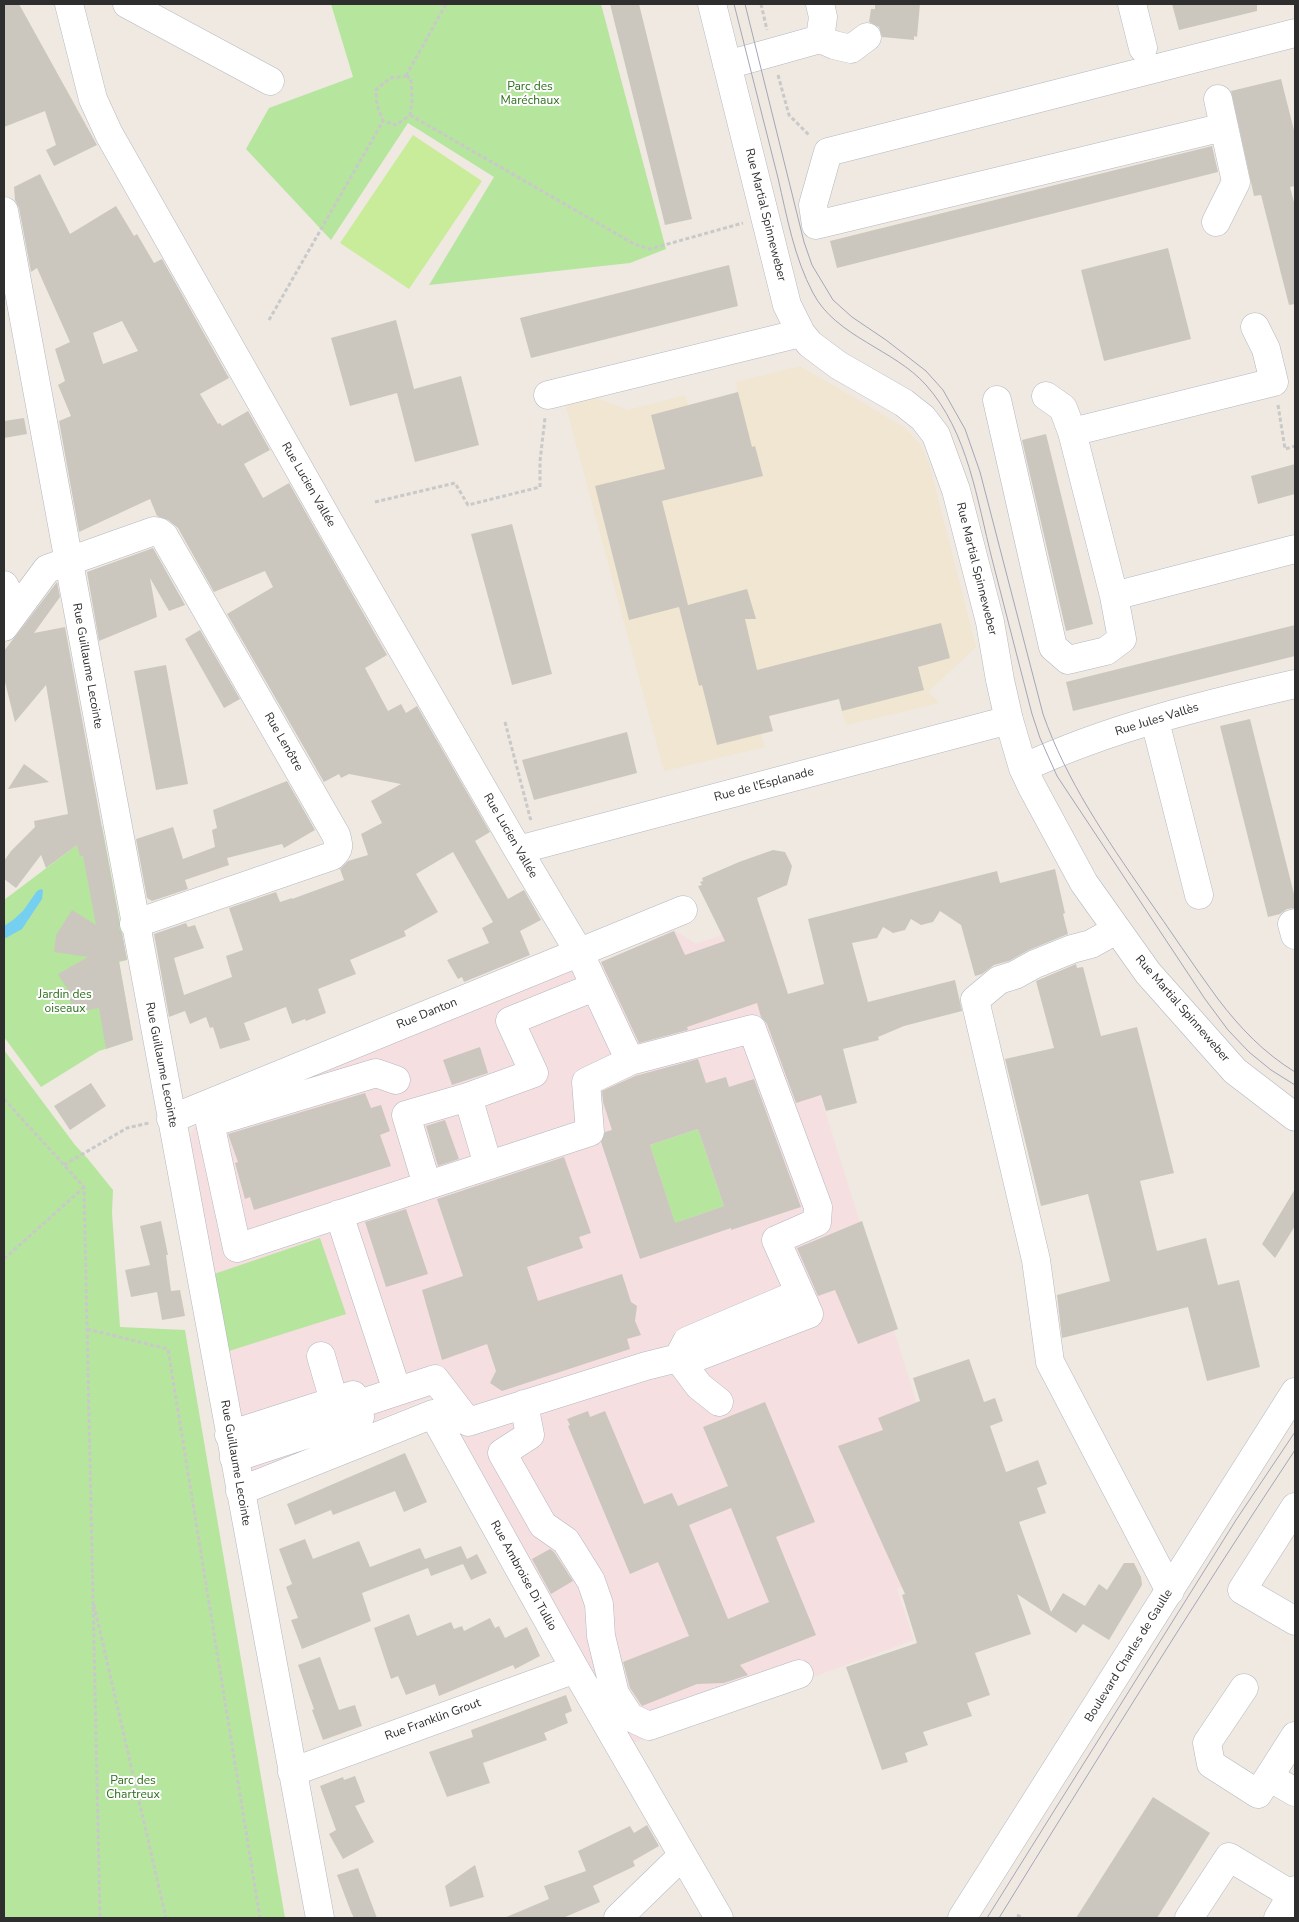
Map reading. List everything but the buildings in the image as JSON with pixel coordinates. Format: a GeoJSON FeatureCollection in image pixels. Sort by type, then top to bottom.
{"type":"FeatureCollection","features":[{"type":"Feature","properties":{"kind":"street","name":"Rue Lucien Vallée"},"geometry":{"type":"LineString","coordinates":[[70,4],[92,99],[109,134],[528,847],[630,1061]]}},
{"type":"Feature","properties":{"kind":"street"},"geometry":{"type":"LineString","coordinates":[[127,4],[270,81]]}},
{"type":"Feature","properties":{"kind":"street","name":"Rue Martial Spinneweber"},"geometry":{"type":"LineString","coordinates":[[712,4],[787,305],[801,334],[810,344],[838,365],[904,403],[923,418],[936,435],[956,490],[976,564],[990,622],[1009,720],[1024,768],[1084,883],[1148,973],[1235,1071],[1295,1117]]}},
{"type":"Feature","properties":{"kind":"street"},"geometry":{"type":"LineString","coordinates":[[820,4],[823,17],[820,39]]}},
{"type":"Feature","properties":{"kind":"street"},"geometry":{"type":"LineString","coordinates":[[1132,4],[1143,48]]}},
{"type":"Feature","properties":{"kind":"street"},"geometry":{"type":"LineString","coordinates":[[1224,127],[816,224],[813,204],[828,152],[1295,33]]}},
{"type":"Feature","properties":{"kind":"street"},"geometry":{"type":"LineString","coordinates":[[728,65],[820,39],[834,45],[851,48],[867,37]]}},
{"type":"Feature","properties":{"kind":"street"},"geometry":{"type":"LineString","coordinates":[[1216,222],[1236,182],[1218,99]]}},
{"type":"Feature","properties":{"kind":"street","name":"Rue Guillaume Lecointe"},"geometry":{"type":"LineString","coordinates":[[4,211],[134,924],[320,1918]]}},
{"type":"Feature","properties":{"kind":"street"},"geometry":{"type":"LineString","coordinates":[[1072,432],[1274,382],[1266,349],[1255,327]]}},
{"type":"Feature","properties":{"kind":"street"},"geometry":{"type":"LineString","coordinates":[[548,395],[801,334]]}},
{"type":"Feature","properties":{"kind":"street"},"geometry":{"type":"LineString","coordinates":[[996,400],[1053,647],[1068,660],[1106,651],[1122,639],[1114,596],[1072,432],[1063,408],[1046,396]]}},
{"type":"Feature","properties":{"kind":"street","name":"Rue Lenôtre"},"geometry":{"type":"LineString","coordinates":[[68,561],[154,531],[164,536],[336,835],[339,844],[338,851],[324,859],[134,924]]}},
{"type":"Feature","properties":{"kind":"street"},"geometry":{"type":"LineString","coordinates":[[1114,596],[1295,549]]}},
{"type":"Feature","properties":{"kind":"street"},"geometry":{"type":"LineString","coordinates":[[8,607],[48,569],[68,561]]}},
{"type":"Feature","properties":{"kind":"street","name":"Rue Jules Vallès"},"geometry":{"type":"LineString","coordinates":[[1024,768],[1078,744],[1229,699],[1295,684]]}},
{"type":"Feature","properties":{"kind":"street","name":"Rue de l'Esplanade"},"geometry":{"type":"LineString","coordinates":[[528,847],[1009,720]]}},
{"type":"Feature","properties":{"kind":"street"},"geometry":{"type":"LineString","coordinates":[[1155,721],[1199,895]]}},
{"type":"Feature","properties":{"kind":"street","name":"Rue Danton"},"geometry":{"type":"LineString","coordinates":[[172,1119],[683,910]]}},
{"type":"Feature","properties":{"kind":"street"},"geometry":{"type":"LineString","coordinates":[[1295,923],[1292,924],[1295,935]]}},
{"type":"Feature","properties":{"kind":"street"},"geometry":{"type":"LineString","coordinates":[[1116,930],[1091,944],[1072,949],[1035,964],[1015,975],[999,980],[975,1000],[1036,1260],[1050,1362],[1170,1591]]}},
{"type":"Feature","properties":{"kind":"street"},"geometry":{"type":"LineString","coordinates":[[427,1185],[406,1115],[468,1097],[534,1073],[510,1021],[594,987]]}},
{"type":"Feature","properties":{"kind":"street"},"geometry":{"type":"LineString","coordinates":[[232,1446],[345,1403],[397,1391],[435,1379],[468,1422],[646,1366],[678,1358],[697,1357],[809,1314],[776,1240],[817,1222],[818,1207],[752,1029],[630,1061],[586,1082],[590,1132],[237,1248],[210,1124],[376,1073],[396,1080]]}},
{"type":"Feature","properties":{"kind":"street"},"geometry":{"type":"LineString","coordinates":[[468,1097],[488,1165]]}},
{"type":"Feature","properties":{"kind":"street"},"geometry":{"type":"LineString","coordinates":[[339,1214],[397,1391]]}},
{"type":"Feature","properties":{"kind":"street"},"geometry":{"type":"LineString","coordinates":[[678,1358],[687,1341],[793,1296]]}},
{"type":"Feature","properties":{"kind":"street"},"geometry":{"type":"LineString","coordinates":[[320,1356],[345,1403]]}},
{"type":"Feature","properties":{"kind":"street"},"geometry":{"type":"LineString","coordinates":[[678,1358],[699,1386],[718,1402]]}},
{"type":"Feature","properties":{"kind":"street","name":"Boulevard Charles de Gaulle"},"geometry":{"type":"LineString","coordinates":[[962,1918],[1295,1392]]}},
{"type":"Feature","properties":{"kind":"street"},"geometry":{"type":"LineString","coordinates":[[524,1404],[530,1435],[502,1453],[544,1525],[566,1542],[591,1581],[599,1604],[602,1636],[615,1694],[630,1717],[649,1726],[799,1674]]}},
{"type":"Feature","properties":{"kind":"street","name":"Rue Ambroise Di Tullio"},"geometry":{"type":"LineString","coordinates":[[240,1491],[433,1414],[575,1669],[719,1918]]}},
{"type":"Feature","properties":{"kind":"street"},"geometry":{"type":"LineString","coordinates":[[1291,1524],[1242,1590],[1295,1621]]}},
{"type":"Feature","properties":{"kind":"street"},"geometry":{"type":"LineString","coordinates":[[558,1637],[568,1631],[600,1619]]}},
{"type":"Feature","properties":{"kind":"street","name":"Rue Franklin Grout"},"geometry":{"type":"LineString","coordinates":[[292,1772],[575,1669]]}},
{"type":"Feature","properties":{"kind":"street"},"geometry":{"type":"LineString","coordinates":[[1244,1688],[1207,1743],[1211,1764],[1258,1794],[1295,1736]]}},
{"type":"Feature","properties":{"kind":"street"},"geometry":{"type":"LineString","coordinates":[[1269,1776],[1295,1792]]}},
{"type":"Feature","properties":{"kind":"street"},"geometry":{"type":"LineString","coordinates":[[618,1918],[682,1856]]}},
{"type":"Feature","properties":{"kind":"street"},"geometry":{"type":"LineString","coordinates":[[1189,1918],[1229,1857],[1294,1893],[1278,1918]]}},
{"type":"Feature","properties":{"kind":"path"},"geometry":{"type":"LineString","coordinates":[[406,76],[446,4]]}},
{"type":"Feature","properties":{"kind":"path"},"geometry":{"type":"LineString","coordinates":[[761,4],[772,54],[789,115],[828,152]]}},
{"type":"Feature","properties":{"kind":"path"},"geometry":{"type":"LineString","coordinates":[[406,76],[411,79],[412,100],[410,115],[396,125],[383,121],[376,106],[376,90],[390,78],[406,76]]}},
{"type":"Feature","properties":{"kind":"path"},"geometry":{"type":"LineString","coordinates":[[410,115],[634,244],[650,249],[765,217]]}},
{"type":"Feature","properties":{"kind":"path"},"geometry":{"type":"LineString","coordinates":[[269,320],[383,121]]}},
{"type":"Feature","properties":{"kind":"path"},"geometry":{"type":"LineString","coordinates":[[1274,382],[1286,448],[1295,446]]}},
{"type":"Feature","properties":{"kind":"path"},"geometry":{"type":"LineString","coordinates":[[375,502],[455,483],[468,505],[540,488],[540,462],[548,395]]}},
{"type":"Feature","properties":{"kind":"path"},"geometry":{"type":"LineString","coordinates":[[505,722],[528,847]]}},
{"type":"Feature","properties":{"kind":"path"},"geometry":{"type":"LineString","coordinates":[[4,1099],[84,1187],[100,1918]]}},
{"type":"Feature","properties":{"kind":"path"},"geometry":{"type":"LineString","coordinates":[[64,1165],[127,1128],[172,1119]]}},
{"type":"Feature","properties":{"kind":"path"},"geometry":{"type":"LineString","coordinates":[[4,1259],[84,1187]]}},
{"type":"Feature","properties":{"kind":"path"},"geometry":{"type":"LineString","coordinates":[[87,1329],[168,1349],[260,1918]]}},
{"type":"Feature","properties":{"kind":"path"},"geometry":{"type":"LineString","coordinates":[[93,1597],[166,1918]]}},
{"type":"Feature","properties":{"kind":"path"},"geometry":{"type":"LineString","coordinates":[[1018,1915],[1023,1918]]}},
{"type":"Feature","properties":{"kind":"shaded area"},"geometry":{"type":"Polygon","coordinates":[[[800,366],[904,427],[920,444],[929,463],[976,647],[928,692],[940,703],[846,725],[838,699],[769,716],[773,731],[761,734],[765,747],[664,771],[565,403],[591,396],[628,410],[685,395],[688,405],[738,393],[736,382],[800,366]]]}},
{"type":"Feature","properties":{"kind":"shaded area"},"geometry":{"type":"Polygon","coordinates":[[[765,920],[967,1563],[897,1589],[914,1640],[630,1744],[433,1396],[252,1473],[189,1138],[198,1120],[570,970],[576,975],[596,968],[601,963],[674,930],[696,944],[765,920]]]}},
{"type":"Feature","properties":{"kind":"green space","name":"Parc des Maréchaux"},"geometry":{"type":"Polygon","coordinates":[[[331,4],[601,4],[666,249],[630,263],[429,285],[494,177],[408,123],[331,240],[246,149],[269,108],[353,77],[331,4]]]}},
{"type":"Feature","properties":{"kind":"green space"},"geometry":{"type":"Polygon","coordinates":[[[413,135],[482,181],[409,289],[340,243],[413,135]]]}},
{"type":"Feature","properties":{"kind":"green space","name":"Jardin des oiseaux"},"geometry":{"type":"Polygon","coordinates":[[[102,826],[127,960],[119,962],[133,1040],[99,1051],[41,1087],[4,1037],[4,900],[102,826]]]}},
{"type":"Feature","properties":{"kind":"green space","name":"Parc des Chartreux"},"geometry":{"type":"Polygon","coordinates":[[[4,1050],[75,1145],[113,1190],[112,1213],[120,1327],[185,1330],[285,1918],[4,1918],[4,1050]]]}},
{"type":"Feature","properties":{"kind":"green space"},"geometry":{"type":"Polygon","coordinates":[[[698,1129],[724,1206],[681,1221],[676,1227],[650,1145],[698,1129]]]}},
{"type":"Feature","properties":{"kind":"green space"},"geometry":{"type":"Polygon","coordinates":[[[320,1238],[346,1314],[229,1351],[214,1274],[320,1238]]]}},
{"type":"Feature","properties":{"kind":"water"},"geometry":{"type":"Polygon","coordinates":[[[43,890],[42,899],[22,929],[4,939],[4,926],[23,911],[37,891],[43,890]]]}},
{"type":"Feature","properties":{"kind":"tram line"},"geometry":{"type":"LineString","coordinates":[[734,4],[792,237],[806,279],[823,308],[836,321],[898,362],[926,385],[952,424],[976,490],[1032,714],[1040,738],[1057,776],[1205,999],[1228,1030],[1249,1052],[1271,1070],[1295,1085]]}},
{"type":"Feature","properties":{"kind":"tram line"},"geometry":{"type":"LineString","coordinates":[[745,4],[804,242],[812,265],[833,300],[852,317],[926,371],[943,390],[965,429],[980,472],[1043,714],[1063,762],[1088,808],[1116,852],[1218,999],[1253,1039],[1273,1057],[1295,1072]]}},
{"type":"Feature","properties":{"kind":"tram line"},"geometry":{"type":"LineString","coordinates":[[987,1918],[1236,1520],[1295,1432]]}},
{"type":"Feature","properties":{"kind":"tram line"},"geometry":{"type":"LineString","coordinates":[[999,1918],[1182,1624],[1295,1450]]}}]}
